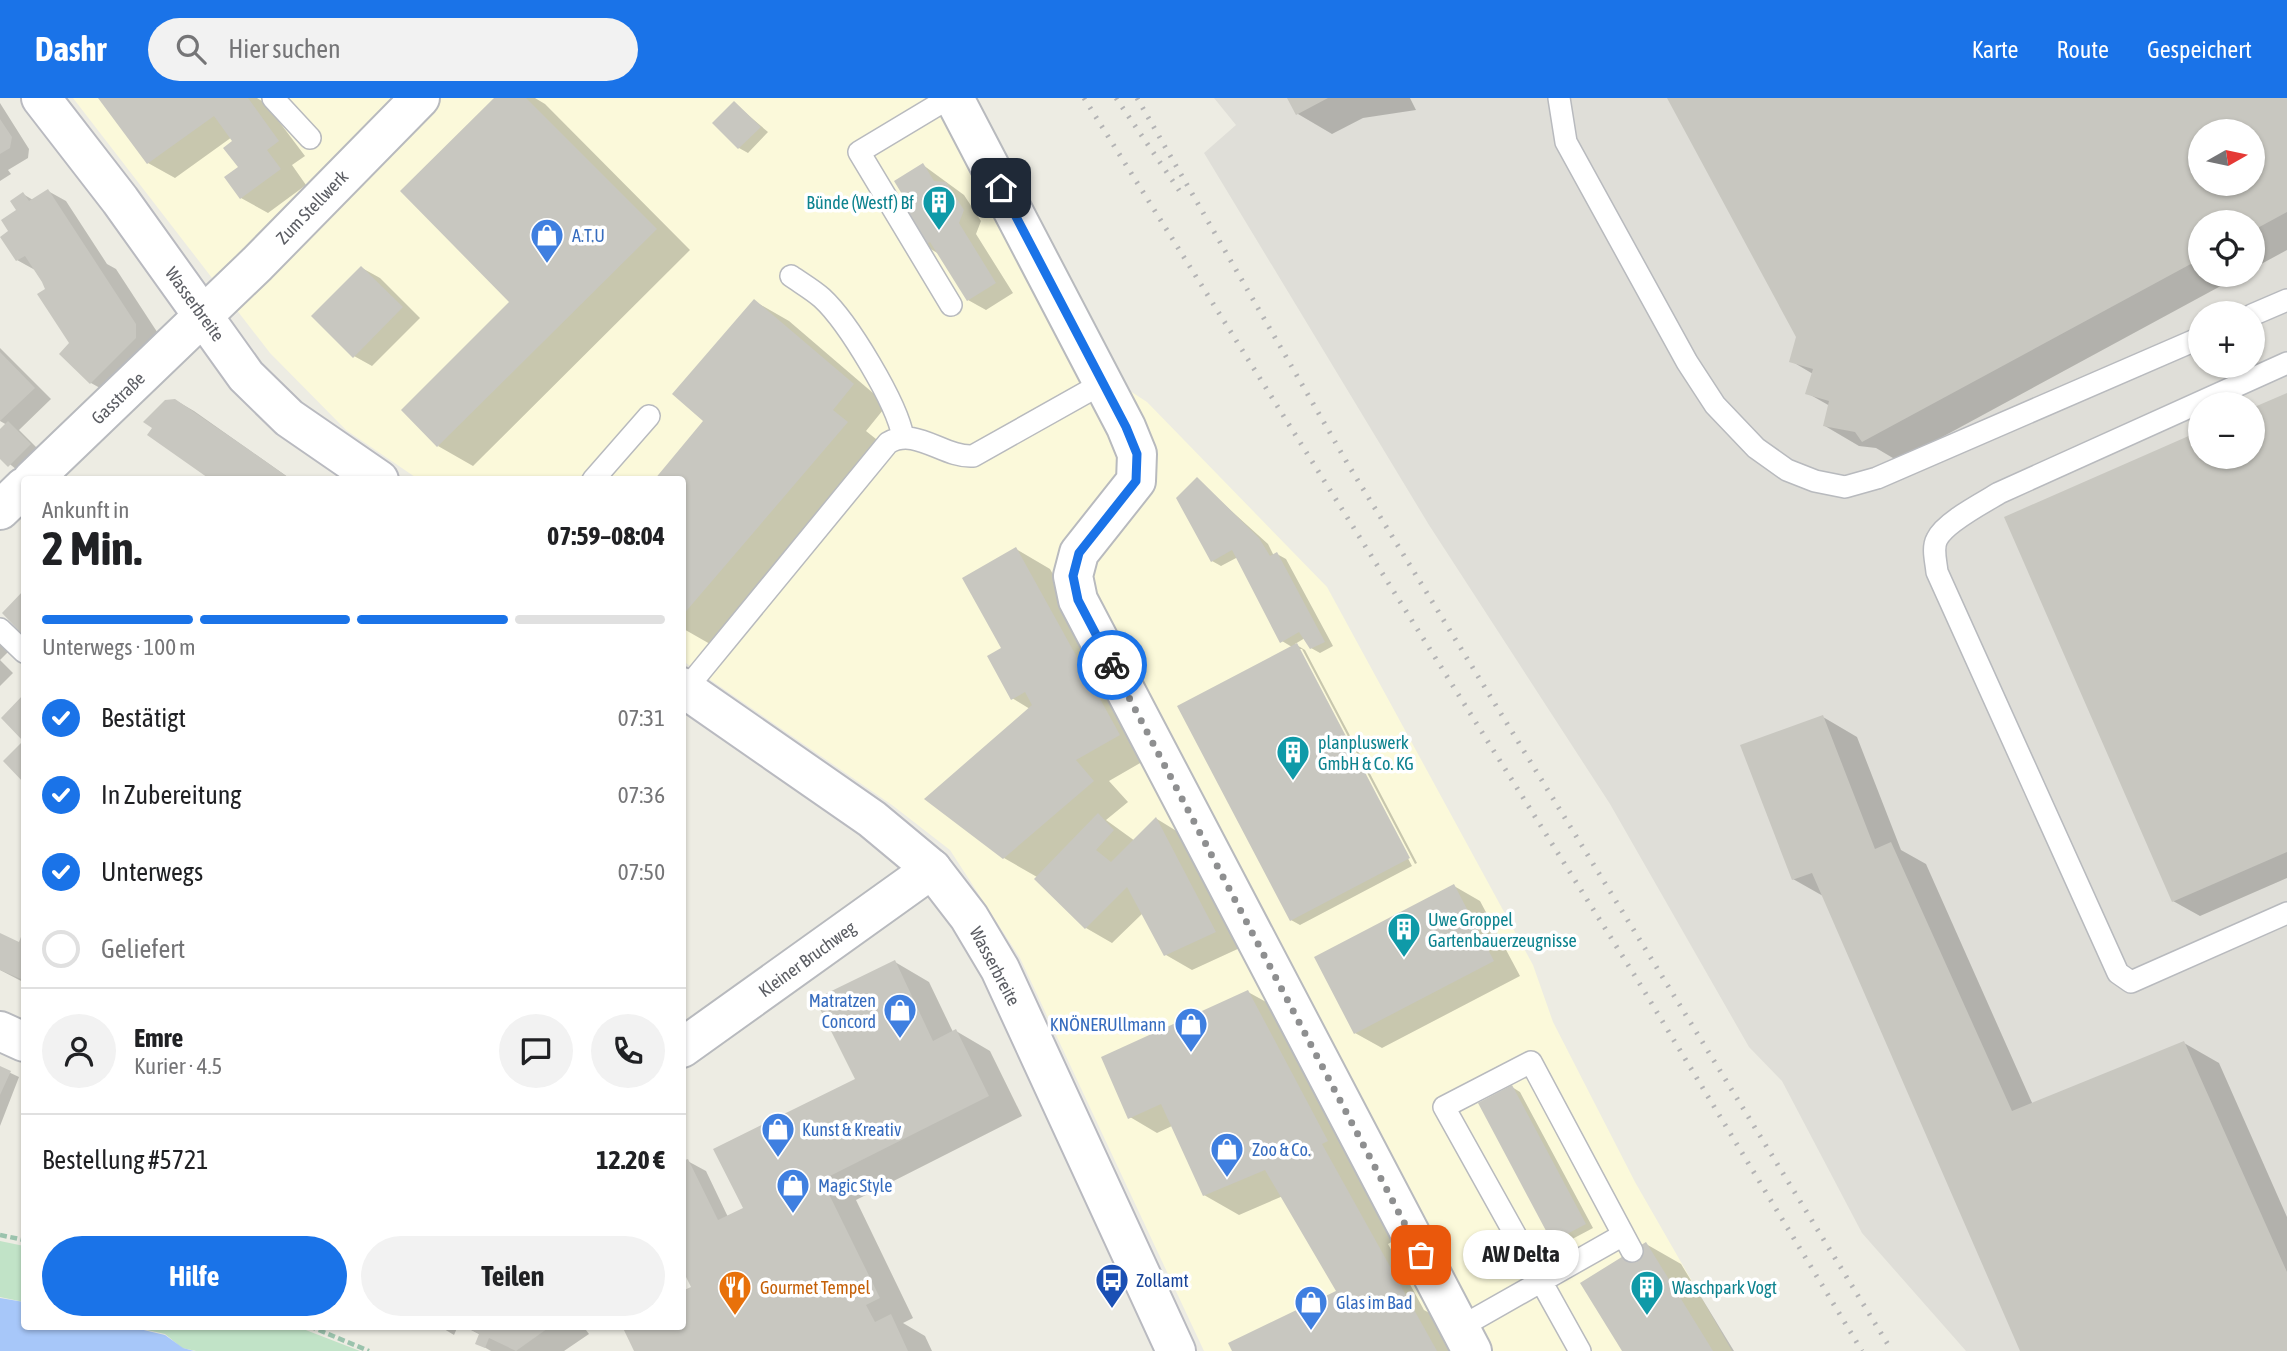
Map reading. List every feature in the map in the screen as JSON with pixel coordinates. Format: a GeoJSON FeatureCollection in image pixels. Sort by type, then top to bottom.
{"type":"FeatureCollection","features":[{"type":"Feature","properties":{"kind":"street","name":"Wasserbreite"},"geometry":{"type":"LineString","coordinates":[[41,98],[120,200],[246,376],[289,418],[373,476]]}},
{"type":"Feature","properties":{"kind":"street","name":"Zum Stellwerk"},"geometry":{"type":"LineString","coordinates":[[204,316],[420,98]]}},
{"type":"Feature","properties":{"kind":"street"},"geometry":{"type":"LineString","coordinates":[[954,98],[1126,427],[1137,454],[1136,481],[1079,553],[1073,576],[1078,600],[1466,1339]]}},
{"type":"Feature","properties":{"kind":"street","name":"Gasstraße"},"geometry":{"type":"LineString","coordinates":[[36,476],[204,316]]}},
{"type":"Feature","properties":{"kind":"street"},"geometry":{"type":"LineString","coordinates":[[0,510],[21,490]]}},
{"type":"Feature","properties":{"kind":"street","name":"Wasserbreite"},"geometry":{"type":"LineString","coordinates":[[686,689],[872,820],[932,869],[969,917],[1000,969],[1175,1351]]}},
{"type":"Feature","properties":{"kind":"street","name":"Kleiner Bruchweg"},"geometry":{"type":"LineString","coordinates":[[686,1045],[932,869]]}},
{"type":"Feature","properties":{"kind":"street"},"geometry":{"type":"LineString","coordinates":[[0,1031],[21,1041]]}},
{"type":"Feature","properties":{"kind":"lane"},"geometry":{"type":"LineString","coordinates":[[273,98],[310,138]]}},
{"type":"Feature","properties":{"kind":"lane"},"geometry":{"type":"LineString","coordinates":[[949,98],[859,152],[951,305]]}},
{"type":"Feature","properties":{"kind":"lane"},"geometry":{"type":"LineString","coordinates":[[1559,98],[1566,142],[1686,362],[1715,405],[1756,448],[1787,470],[1815,481],[1845,487],[1877,478],[2188,343]]}},
{"type":"Feature","properties":{"kind":"lane"},"geometry":{"type":"LineString","coordinates":[[791,276],[822,298],[835,313],[885,392],[900,421],[903,438]]}},
{"type":"Feature","properties":{"kind":"lane"},"geometry":{"type":"LineString","coordinates":[[2265,309],[2287,300]]}},
{"type":"Feature","properties":{"kind":"lane"},"geometry":{"type":"LineString","coordinates":[[2287,363],[1999,492],[1955,521],[1938,536],[1934,547],[1937,572],[2118,973],[2131,982],[2287,913]]}},
{"type":"Feature","properties":{"kind":"lane"},"geometry":{"type":"LineString","coordinates":[[686,686],[888,443],[914,437],[949,454],[974,456],[1103,383]]}},
{"type":"Feature","properties":{"kind":"lane"},"geometry":{"type":"LineString","coordinates":[[596,476],[649,416]]}},
{"type":"Feature","properties":{"kind":"lane"},"geometry":{"type":"LineString","coordinates":[[0,629],[21,649]]}},
{"type":"Feature","properties":{"kind":"lane"},"geometry":{"type":"LineString","coordinates":[[1466,1339],[1540,1282],[1627,1243],[1531,1062],[1444,1107],[1540,1282],[1580,1351]]}},
{"type":"Feature","properties":{"kind":"path"},"geometry":{"type":"LineString","coordinates":[[0,1235],[21,1239]]}},
{"type":"Feature","properties":{"kind":"path"},"geometry":{"type":"LineString","coordinates":[[318,1330],[369,1351]]}},
{"type":"Feature","properties":{"kind":"shaded area"},"geometry":{"type":"Polygon","coordinates":[[[73,98],[934,98],[1024,262],[1099,408],[1130,391],[1147,402],[1327,587],[1533,965],[1553,1022],[1635,1182],[1732,1351],[1204,1351],[1020,958],[950,850],[892,805],[686,663],[686,476],[414,476],[346,430],[270,353],[73,98]]]}},
{"type":"Feature","properties":{"kind":"shaded area"},"geometry":{"type":"Polygon","coordinates":[[[1214,98],[2287,98],[2287,1351],[1966,1351],[1862,1233],[1782,1081],[1749,1047],[1610,804],[1429,525],[1204,153],[1236,125],[1214,98]]]}},
{"type":"Feature","properties":{"kind":"green space"},"geometry":{"type":"Polygon","coordinates":[[[0,1241],[21,1245],[21,1301],[0,1297],[0,1241]]]}},
{"type":"Feature","properties":{"kind":"green space"},"geometry":{"type":"Polygon","coordinates":[[[147,1330],[306,1330],[360,1351],[196,1351],[182,1348],[165,1334],[147,1330]]]}},
{"type":"Feature","properties":{"kind":"water"},"geometry":{"type":"Polygon","coordinates":[[[0,1298],[21,1302],[21,1330],[144,1330],[165,1335],[183,1348],[194,1351],[0,1351],[0,1298]]]}},
{"type":"Feature","properties":{"kind":"building"},"geometry":{"type":"Polygon","coordinates":[[[98,98],[248,98],[279,141],[267,150],[281,169],[240,199],[224,177],[238,167],[223,148],[232,141],[214,116],[147,164],[98,98]]]}},
{"type":"Feature","properties":{"kind":"building","name":"A.T.U"},"geometry":{"type":"Polygon","coordinates":[[[494,98],[526,98],[657,229],[437,447],[401,410],[509,302],[400,191],[494,98]]]}},
{"type":"Feature","properties":{"kind":"building"},"geometry":{"type":"Polygon","coordinates":[[[1287,98],[1328,98],[1296,115],[1287,98]]]}},
{"type":"Feature","properties":{"kind":"building"},"geometry":{"type":"Polygon","coordinates":[[[1667,98],[2287,98],[2287,212],[2265,224],[2265,210],[2188,210],[2188,265],[1862,442],[1855,432],[1823,426],[1829,401],[1805,394],[1813,369],[1789,362],[1796,337],[1667,98]]]}},
{"type":"Feature","properties":{"kind":"building"},"geometry":{"type":"Polygon","coordinates":[[[734,101],[761,127],[738,149],[712,123],[734,101]]]}},
{"type":"Feature","properties":{"kind":"building"},"geometry":{"type":"Polygon","coordinates":[[[0,119],[12,137],[10,148],[0,154],[0,119]]]}},
{"type":"Feature","properties":{"kind":"building","name":"Bünde (Westf) Bf"},"geometry":{"type":"Polygon","coordinates":[[[923,163],[934,181],[946,182],[964,210],[959,223],[996,283],[967,301],[930,242],[923,246],[897,204],[905,199],[894,181],[923,163]]]}},
{"type":"Feature","properties":{"kind":"building"},"geometry":{"type":"Polygon","coordinates":[[[48,189],[136,324],[136,338],[90,384],[59,354],[69,343],[37,294],[45,289],[42,282],[25,256],[16,261],[0,237],[8,231],[1,220],[16,210],[10,201],[23,192],[29,201],[48,189]]]}},
{"type":"Feature","properties":{"kind":"building"},"geometry":{"type":"Polygon","coordinates":[[[361,266],[403,307],[353,358],[311,316],[361,266]]]}},
{"type":"Feature","properties":{"kind":"building"},"geometry":{"type":"Polygon","coordinates":[[[754,299],[854,384],[833,410],[848,422],[686,611],[686,476],[657,476],[703,421],[672,394],[754,299]]]}},
{"type":"Feature","properties":{"kind":"building"},"geometry":{"type":"Polygon","coordinates":[[[0,352],[35,388],[0,421],[0,352]]]}},
{"type":"Feature","properties":{"kind":"building"},"geometry":{"type":"Polygon","coordinates":[[[2287,393],[2287,852],[2172,902],[2004,517],[2188,436],[2188,469],[2265,469],[2265,402],[2287,393]]]}},
{"type":"Feature","properties":{"kind":"building"},"geometry":{"type":"Polygon","coordinates":[[[175,399],[286,476],[205,476],[147,435],[152,428],[143,422],[165,400],[175,399]]]}},
{"type":"Feature","properties":{"kind":"building"},"geometry":{"type":"Polygon","coordinates":[[[8,421],[31,444],[8,467],[0,459],[0,429],[8,421]]]}},
{"type":"Feature","properties":{"kind":"building"},"geometry":{"type":"Polygon","coordinates":[[[1197,477],[1259,538],[1270,556],[1277,552],[1325,642],[1310,649],[1299,632],[1280,643],[1232,550],[1211,562],[1176,498],[1197,477]]]}},
{"type":"Feature","properties":{"kind":"building"},"geometry":{"type":"Polygon","coordinates":[[[1016,547],[1120,735],[1076,760],[1094,781],[1003,859],[924,799],[1032,705],[1025,692],[1011,700],[987,656],[1001,648],[962,578],[1016,547]]]}},
{"type":"Feature","properties":{"kind":"building"},"geometry":{"type":"Polygon","coordinates":[[[21,593],[21,633],[2,613],[21,593]]]}},
{"type":"Feature","properties":{"kind":"building","name":"planpluswerk GmbH & Co. KG"},"geometry":{"type":"Polygon","coordinates":[[[1297,643],[1410,858],[1290,921],[1177,706],[1297,643]]]}},
{"type":"Feature","properties":{"kind":"building"},"geometry":{"type":"Polygon","coordinates":[[[21,697],[21,739],[1,718],[21,697]]]}},
{"type":"Feature","properties":{"kind":"building"},"geometry":{"type":"Polygon","coordinates":[[[1823,715],[1875,849],[1891,842],[2012,1111],[2184,1041],[2287,1272],[2287,1351],[2020,1351],[1812,873],[1792,880],[1740,745],[1823,715]]]}},
{"type":"Feature","properties":{"kind":"building"},"geometry":{"type":"Polygon","coordinates":[[[21,743],[21,780],[3,761],[21,743]]]}},
{"type":"Feature","properties":{"kind":"building"},"geometry":{"type":"Polygon","coordinates":[[[1098,813],[1114,830],[1096,850],[1111,862],[1156,817],[1216,932],[1164,956],[1127,887],[1085,929],[1034,879],[1098,813]]]}},
{"type":"Feature","properties":{"kind":"building","name":"Uwe Groppel Gartenbauerzeugnisse"},"geometry":{"type":"Polygon","coordinates":[[[1454,884],[1494,961],[1354,1034],[1314,957],[1454,884]]]}},
{"type":"Feature","properties":{"kind":"building"},"geometry":{"type":"Polygon","coordinates":[[[0,933],[19,942],[21,937],[21,979],[0,970],[0,933]]]}},
{"type":"Feature","properties":{"kind":"building"},"geometry":{"type":"Polygon","coordinates":[[[895,960],[933,1041],[956,1029],[989,1096],[822,1180],[880,1298],[866,1305],[875,1322],[891,1314],[908,1351],[634,1351],[624,1330],[686,1330],[686,1289],[691,1287],[686,1277],[686,1160],[718,1220],[743,1208],[713,1149],[855,1079],[815,999],[895,960]]]}},
{"type":"Feature","properties":{"kind":"building"},"geometry":{"type":"Polygon","coordinates":[[[1248,990],[1328,1141],[1322,1144],[1437,1351],[1232,1351],[1228,1343],[1336,1291],[1265,1170],[1203,1196],[1161,1104],[1128,1119],[1101,1057],[1248,990]]]}},
{"type":"Feature","properties":{"kind":"building"},"geometry":{"type":"Polygon","coordinates":[[[0,1066],[11,1071],[0,1095],[0,1066]]]}},
{"type":"Feature","properties":{"kind":"building"},"geometry":{"type":"Polygon","coordinates":[[[1512,1085],[1586,1224],[1552,1242],[1478,1103],[1512,1085]]]}},
{"type":"Feature","properties":{"kind":"building","name":"Waschpark Vogt"},"geometry":{"type":"Polygon","coordinates":[[[1646,1242],[1713,1351],[1622,1351],[1580,1283],[1646,1242]]]}},
{"type":"Feature","properties":{"kind":"building"},"geometry":{"type":"Polygon","coordinates":[[[472,1330],[545,1330],[516,1351],[489,1338],[485,1348],[475,1344],[479,1334],[472,1330]]]}},
{"type":"Feature","properties":{"kind":"railway"},"geometry":{"type":"LineString","coordinates":[[1084,98],[1635,976],[1862,1351]]}},
{"type":"Feature","properties":{"kind":"railway"},"geometry":{"type":"LineString","coordinates":[[1116,98],[1183,196]]}},
{"type":"Feature","properties":{"kind":"railway"},"geometry":{"type":"LineString","coordinates":[[1137,98],[1349,466],[1892,1351]]}},
{"type":"Feature","properties":{"kind":"way so far"},"geometry":{"type":"LineString","coordinates":[[1112,665],[1421,1255]]}},
{"type":"Feature","properties":{"kind":"place","name":"Bünde (Westf) Bf"},"geometry":{"type":"Point","coordinates":[939,232]}},
{"type":"Feature","properties":{"kind":"place","name":"A.T.U"},"geometry":{"type":"Point","coordinates":[547,265]}},
{"type":"Feature","properties":{"kind":"place","name":"planpluswerk GmbH & Co. KG"},"geometry":{"type":"Point","coordinates":[1293,782]}},
{"type":"Feature","properties":{"kind":"place","name":"Uwe Groppel Gartenbauerzeugnisse"},"geometry":{"type":"Point","coordinates":[1404,959]}},
{"type":"Feature","properties":{"kind":"place","name":"Matratzen Concord"},"geometry":{"type":"Point","coordinates":[900,1040]}},
{"type":"Feature","properties":{"kind":"place","name":"KNÖNERUllmann"},"geometry":{"type":"Point","coordinates":[1191,1054]}},
{"type":"Feature","properties":{"kind":"place","name":"Kunst & Kreativ"},"geometry":{"type":"Point","coordinates":[778,1159]}},
{"type":"Feature","properties":{"kind":"place","name":"Zoo & Co."},"geometry":{"type":"Point","coordinates":[1227,1179]}},
{"type":"Feature","properties":{"kind":"place","name":"Magic Style"},"geometry":{"type":"Point","coordinates":[793,1215]}},
{"type":"Feature","properties":{"kind":"place","name":"AW Delta"},"geometry":{"type":"Point","coordinates":[1421,1255]}},
{"type":"Feature","properties":{"kind":"place","name":"Zollamt"},"geometry":{"type":"Point","coordinates":[1112,1310]}},
{"type":"Feature","properties":{"kind":"place","name":"Gourmet Tempel"},"geometry":{"type":"Point","coordinates":[735,1317]}},
{"type":"Feature","properties":{"kind":"place","name":"Waschpark Vogt"},"geometry":{"type":"Point","coordinates":[1647,1317]}},
{"type":"Feature","properties":{"kind":"place","name":"Glas im Bad"},"geometry":{"type":"Point","coordinates":[1311,1332]}},
{"type":"Feature","properties":{"kind":"route"},"geometry":{"type":"LineString","coordinates":[[1001,188],[1126,427],[1137,454],[1136,481],[1079,553],[1073,576],[1078,600],[1112,665]]}}]}
